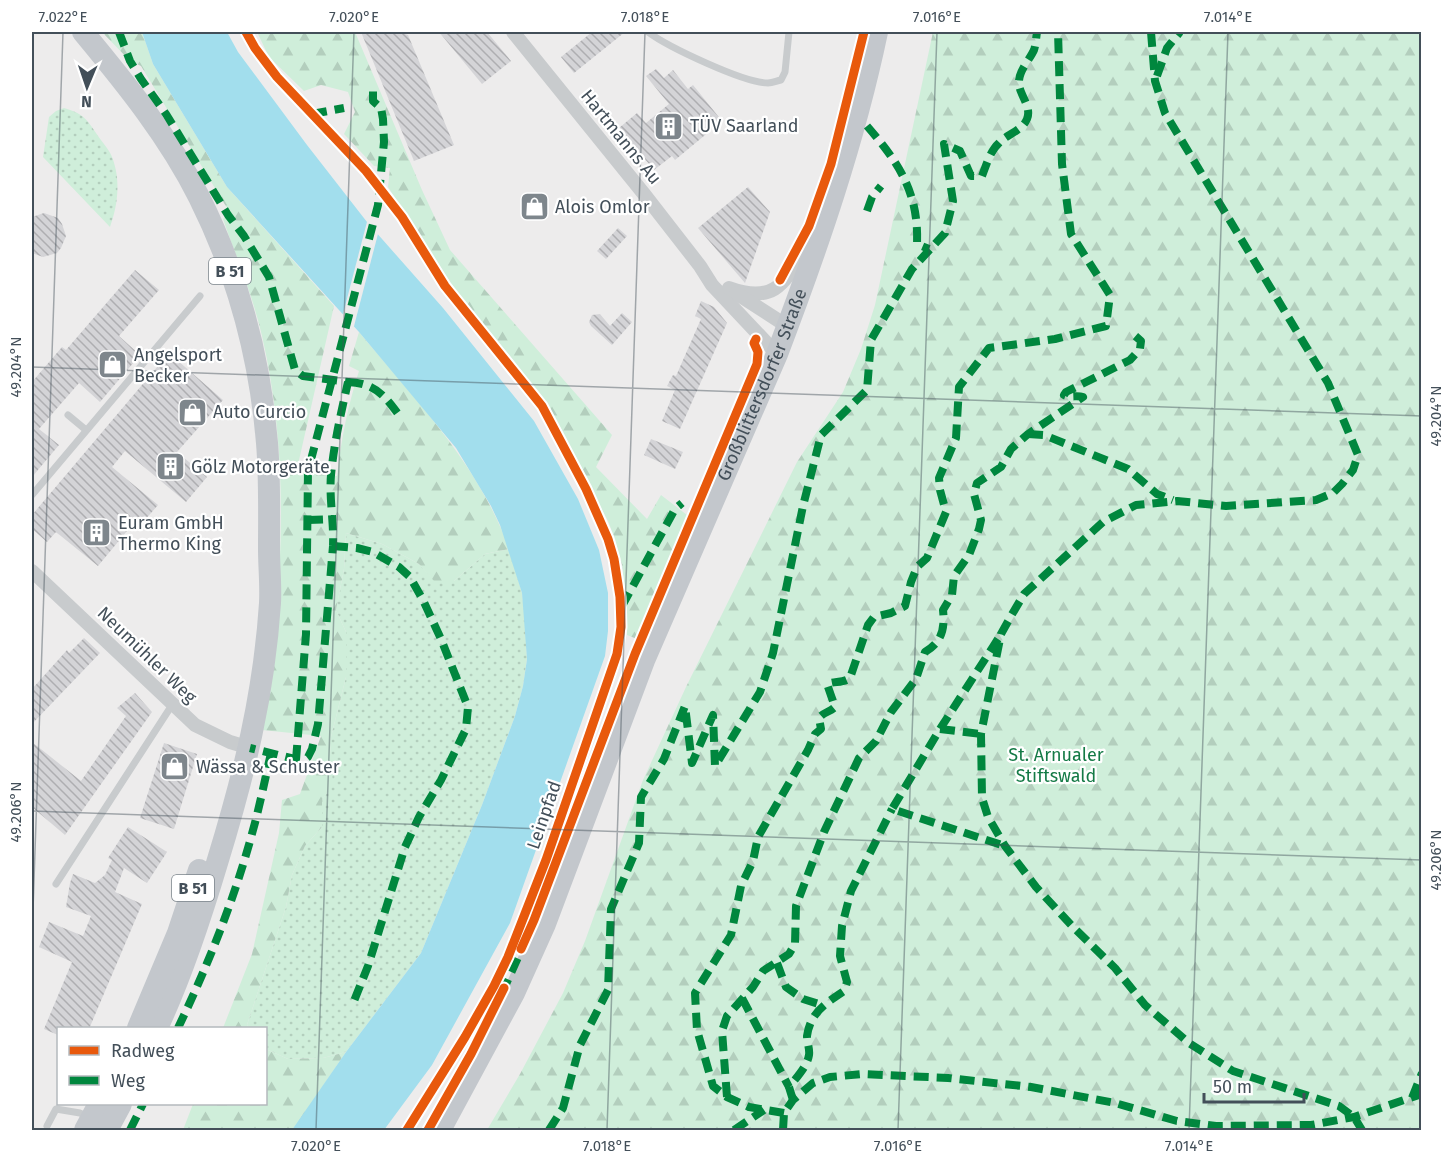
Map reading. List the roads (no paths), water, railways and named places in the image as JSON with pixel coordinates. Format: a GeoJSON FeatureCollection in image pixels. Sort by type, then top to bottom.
{"type":"FeatureCollection","features":[{"type":"Feature","properties":{"kind":"main road","name":"B 51"},"geometry":{"type":"LineString","coordinates":[[83,32],[130,89],[181,164],[200,199],[229,267],[250,335],[262,402],[269,482],[269,549],[262,578],[250,676],[240,789],[199,923],[182,971],[158,1027]]}},
{"type":"Feature","properties":{"kind":"main road","name":"Großblittersdorfer Straße"},"geometry":{"type":"LineString","coordinates":[[440,1131],[514,993],[545,924],[645,658],[777,354],[843,168],[877,32]]}},
{"type":"Feature","properties":{"kind":"main road","name":"B 51"},"geometry":{"type":"LineString","coordinates":[[139,1027],[178,933],[243,746]]}},
{"type":"Feature","properties":{"kind":"main road"},"geometry":{"type":"LineString","coordinates":[[96,1121],[120,1105]]}},
{"type":"Feature","properties":{"kind":"street","name":"Hartmanns Au"},"geometry":{"type":"LineString","coordinates":[[513,32],[720,293],[777,354]]}},
{"type":"Feature","properties":{"kind":"street","name":"Hartmanns Au"},"geometry":{"type":"LineString","coordinates":[[729,288],[747,293],[765,292],[778,288],[787,280],[810,240],[822,228]]}},
{"type":"Feature","properties":{"kind":"street","name":"Hartmanns Au"},"geometry":{"type":"LineString","coordinates":[[700,266],[787,326]]}},
{"type":"Feature","properties":{"kind":"street","name":"Neumühler Weg"},"geometry":{"type":"LineString","coordinates":[[32,571],[195,725],[243,746]]}},
{"type":"Feature","properties":{"kind":"lane","name":"Leinpfad"},"geometry":{"type":"LineString","coordinates":[[246,32],[277,77],[366,171],[402,217],[451,294],[538,399],[602,522],[614,559],[621,627],[617,654],[546,860],[508,957],[494,986],[407,1131]]}},
{"type":"Feature","properties":{"kind":"lane"},"geometry":{"type":"LineString","coordinates":[[648,32],[719,68],[766,83],[781,80],[785,72],[789,32]]}},
{"type":"Feature","properties":{"kind":"lane"},"geometry":{"type":"LineString","coordinates":[[32,495],[200,296]]}},
{"type":"Feature","properties":{"kind":"lane"},"geometry":{"type":"LineString","coordinates":[[68,415],[86,430]]}},
{"type":"Feature","properties":{"kind":"lane"},"geometry":{"type":"LineString","coordinates":[[56,884],[172,705]]}},
{"type":"Feature","properties":{"kind":"lane"},"geometry":{"type":"LineString","coordinates":[[46,1126],[56,1109],[80,1113],[96,1121]]}},
{"type":"Feature","properties":{"kind":"water"},"geometry":{"type":"Polygon","coordinates":[[[142,32],[227,32],[238,52],[367,222],[443,308],[534,421],[578,499],[599,550],[608,593],[608,631],[605,656],[510,923],[432,1065],[384,1130],[292,1130],[346,1052],[421,953],[482,805],[515,716],[527,659],[522,593],[500,525],[456,448],[359,332],[227,187],[153,64],[142,32]]]}},
{"type":"Feature","properties":{"kind":"place","name":"TÜV Saarland"},"geometry":{"type":"Point","coordinates":[669,126]}},
{"type":"Feature","properties":{"kind":"place","name":"Alois Omlor"},"geometry":{"type":"Point","coordinates":[534,207]}},
{"type":"Feature","properties":{"kind":"place","name":"Angelsport Becker"},"geometry":{"type":"Point","coordinates":[113,365]}},
{"type":"Feature","properties":{"kind":"place","name":"Auto Curcio"},"geometry":{"type":"Point","coordinates":[192,412]}},
{"type":"Feature","properties":{"kind":"place","name":"Gölz Motorgeräte"},"geometry":{"type":"Point","coordinates":[170,467]}},
{"type":"Feature","properties":{"kind":"place","name":"Euram GmbH Thermo King"},"geometry":{"type":"Point","coordinates":[97,533]}},
{"type":"Feature","properties":{"kind":"place","name":"Wässa & Schuster"},"geometry":{"type":"Point","coordinates":[175,767]}},
{"type":"Feature","properties":{"kind":"park label","name":"St. Arnualer Stiftswald"},"geometry":{"type":"Point","coordinates":[1056,765]}}]}
